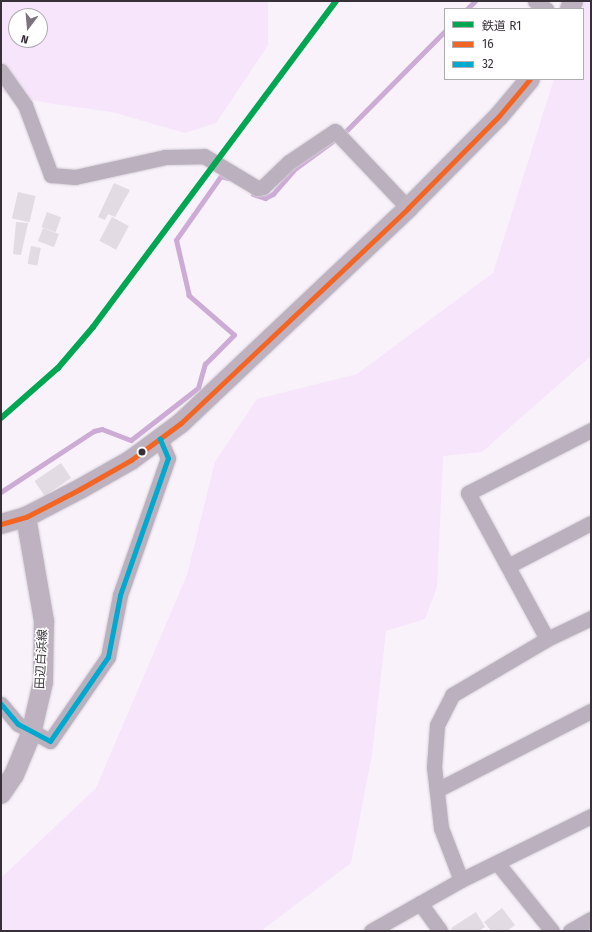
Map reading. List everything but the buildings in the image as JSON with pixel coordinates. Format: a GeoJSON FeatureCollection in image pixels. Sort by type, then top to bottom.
{"type":"FeatureCollection","features":[{"type":"Feature","properties":{"kind":"main road"},"geometry":{"type":"LineString","coordinates":[[1,524],[26,517],[131,460],[160,440],[220,387],[408,208],[499,116],[529,80]]}},
{"type":"Feature","properties":{"kind":"main road","name":"田辺白浜線"},"geometry":{"type":"LineString","coordinates":[[1,794],[14,775],[31,734],[43,682],[44,621],[26,517]]}},
{"type":"Feature","properties":{"kind":"street"},"geometry":{"type":"LineString","coordinates":[[535,1],[545,8]]}},
{"type":"Feature","properties":{"kind":"street"},"geometry":{"type":"LineString","coordinates":[[1,71],[25,105],[51,175],[62,177],[165,158],[204,156],[257,188],[263,187],[289,162],[335,131],[408,208]]}},
{"type":"Feature","properties":{"kind":"street"},"geometry":{"type":"LineString","coordinates":[[547,638],[468,493],[591,430]]}},
{"type":"Feature","properties":{"kind":"street"},"geometry":{"type":"LineString","coordinates":[[1,704],[31,734],[50,741],[108,657],[120,595],[168,458],[160,440]]}},
{"type":"Feature","properties":{"kind":"street"},"geometry":{"type":"LineString","coordinates":[[508,566],[591,523]]}},
{"type":"Feature","properties":{"kind":"street"},"geometry":{"type":"LineString","coordinates":[[461,880],[441,828],[436,790],[437,725],[452,695],[547,638],[591,618]]}},
{"type":"Feature","properties":{"kind":"street"},"geometry":{"type":"LineString","coordinates":[[436,790],[591,711]]}},
{"type":"Feature","properties":{"kind":"street"},"geometry":{"type":"LineString","coordinates":[[371,931],[461,880],[498,864],[591,816]]}},
{"type":"Feature","properties":{"kind":"street"},"geometry":{"type":"LineString","coordinates":[[498,864],[552,931]]}},
{"type":"Feature","properties":{"kind":"street"},"geometry":{"type":"LineString","coordinates":[[420,903],[440,931]]}},
{"type":"Feature","properties":{"kind":"street"},"geometry":{"type":"LineString","coordinates":[[570,931],[591,919]]}},
{"type":"Feature","properties":{"kind":"shaded area"},"geometry":{"type":"Polygon","coordinates":[[[1,1],[268,1],[268,45],[216,123],[185,133],[112,112],[47,103],[1,92],[1,1]]]}},
{"type":"Feature","properties":{"kind":"shaded area"},"geometry":{"type":"Polygon","coordinates":[[[585,1],[591,1],[591,356],[482,452],[443,456],[437,587],[425,619],[386,631],[372,754],[351,863],[261,931],[1,931],[1,878],[96,788],[187,575],[215,462],[257,399],[357,374],[493,273],[554,80],[584,80],[584,8],[582,8],[585,1]]]}},
{"type":"Feature","properties":{"kind":"waterway"},"geometry":{"type":"LineString","coordinates":[[468,8],[475,1]]}},
{"type":"Feature","properties":{"kind":"waterway"},"geometry":{"type":"LineString","coordinates":[[253,194],[265,198],[273,194],[296,168],[344,133],[444,32]]}},
{"type":"Feature","properties":{"kind":"waterway"},"geometry":{"type":"LineString","coordinates":[[1,492],[94,431],[102,429],[131,440],[198,388],[205,364],[234,335],[189,296],[176,240],[221,176],[228,178]]}},
{"type":"Feature","properties":{"kind":"rail line","name":"R1"},"geometry":{"type":"LineString","coordinates":[[1,418],[58,368],[93,327],[336,1]]}},
{"type":"Feature","properties":{"kind":"transit line","name":"16"},"geometry":{"type":"LineString","coordinates":[[1,524],[26,517],[80,489],[131,460],[181,423],[408,208],[499,116],[529,80]]}},
{"type":"Feature","properties":{"kind":"transit line","name":"32"},"geometry":{"type":"LineString","coordinates":[[1,704],[18,724],[50,741],[108,657],[120,595],[168,458],[160,439]]}}]}
